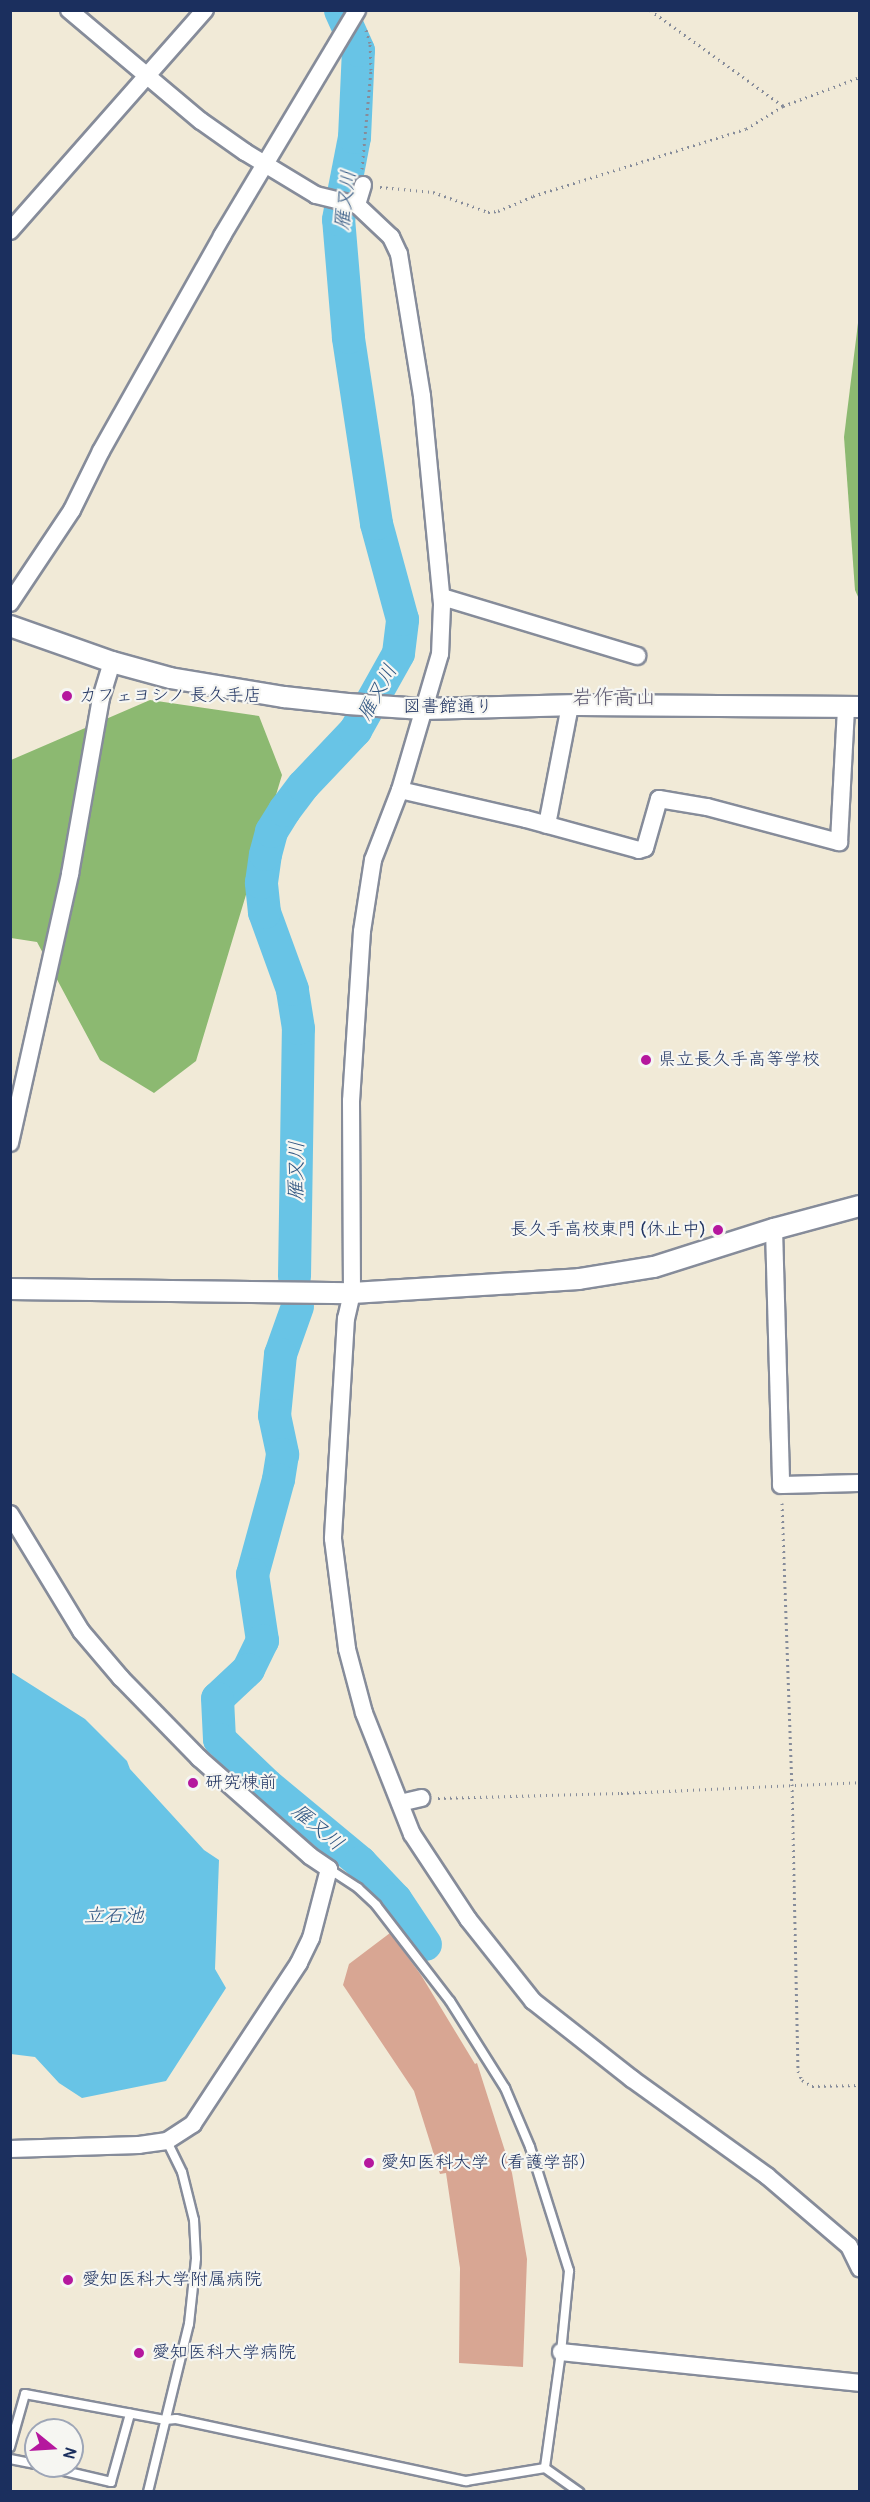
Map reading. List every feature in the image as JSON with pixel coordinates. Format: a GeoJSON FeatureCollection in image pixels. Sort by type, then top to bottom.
{"type":"FeatureCollection","features":[{"type":"Feature","properties":{"kind":"street"},"geometry":{"type":"LineString","coordinates":[[69,10],[201,121],[264,165],[316,195],[355,204],[391,237],[399,254],[422,396],[442,597],[440,654],[400,790],[373,860],[362,931],[351,1101],[352,1293],[346,1318],[333,1539],[347,1649],[364,1713],[412,1834],[449,1892],[533,2001],[679,2114],[767,2176],[849,2246],[860,2269]]}},
{"type":"Feature","properties":{"kind":"street"},"geometry":{"type":"LineString","coordinates":[[10,231],[204,10]]}},
{"type":"Feature","properties":{"kind":"street"},"geometry":{"type":"LineString","coordinates":[[10,603],[72,510],[101,451],[264,165],[352,17]]}},
{"type":"Feature","properties":{"kind":"street"},"geometry":{"type":"LineString","coordinates":[[355,204],[363,186]]}},
{"type":"Feature","properties":{"kind":"street"},"geometry":{"type":"LineString","coordinates":[[442,597],[637,656]]}},
{"type":"Feature","properties":{"kind":"street","name":"図書館通り"},"geometry":{"type":"LineString","coordinates":[[10,626],[112,662],[170,678],[348,704],[423,709],[570,705],[853,707]]}},
{"type":"Feature","properties":{"kind":"street"},"geometry":{"type":"LineString","coordinates":[[10,1143],[70,874],[101,698],[112,662]]}},
{"type":"Feature","properties":{"kind":"street"},"geometry":{"type":"LineString","coordinates":[[547,825],[570,705]]}},
{"type":"Feature","properties":{"kind":"street"},"geometry":{"type":"LineString","coordinates":[[400,790],[547,825],[639,850],[645,848],[658,800],[707,807],[839,842],[853,707]]}},
{"type":"Feature","properties":{"kind":"street"},"geometry":{"type":"LineString","coordinates":[[10,1289],[352,1293],[579,1280],[654,1267],[774,1229],[860,1206]]}},
{"type":"Feature","properties":{"kind":"street"},"geometry":{"type":"LineString","coordinates":[[774,1229],[781,1485],[860,1483]]}},
{"type":"Feature","properties":{"kind":"street"},"geometry":{"type":"LineString","coordinates":[[10,1514],[81,1631],[121,1678],[199,1758],[310,1856],[329,1869],[311,1938],[299,1963],[193,2124],[167,2141],[127,2146],[10,2149]]}},
{"type":"Feature","properties":{"kind":"street"},"geometry":{"type":"LineString","coordinates":[[400,1803],[421,1798]]}},
{"type":"Feature","properties":{"kind":"street"},"geometry":{"type":"LineString","coordinates":[[561,2352],[860,2383]]}},
{"type":"Feature","properties":{"kind":"lane"},"geometry":{"type":"LineString","coordinates":[[329,1869],[358,1888],[398,1933],[472,2033],[505,2088],[530,2147],[568,2271],[561,2352],[544,2468]]}},
{"type":"Feature","properties":{"kind":"lane"},"geometry":{"type":"LineString","coordinates":[[148,2492],[189,2324],[196,2258],[194,2220],[182,2172],[167,2141]]}},
{"type":"Feature","properties":{"kind":"lane"},"geometry":{"type":"LineString","coordinates":[[10,2447],[24,2394],[165,2420],[176,2419],[466,2481],[544,2468],[579,2492]]}},
{"type":"Feature","properties":{"kind":"lane"},"geometry":{"type":"LineString","coordinates":[[84,2476],[111,2482],[130,2414]]}},
{"type":"Feature","properties":{"kind":"path"},"geometry":{"type":"LineString","coordinates":[[650,10],[783,106]]}},
{"type":"Feature","properties":{"kind":"path"},"geometry":{"type":"LineString","coordinates":[[352,17],[365,26],[370,43],[371,70],[362,161],[363,186],[433,192],[488,212],[498,211],[533,196],[746,129],[783,106],[860,77]]}},
{"type":"Feature","properties":{"kind":"path"},"geometry":{"type":"LineString","coordinates":[[781,1485],[792,1784],[798,2071],[802,2080],[812,2086],[860,2085]]}},
{"type":"Feature","properties":{"kind":"path"},"geometry":{"type":"LineString","coordinates":[[421,1798],[621,1793],[860,1782]]}},
{"type":"Feature","properties":{"kind":"green space"},"geometry":{"type":"Polygon","coordinates":[[[859,315],[859,599],[855,590],[844,437],[859,315]]]}},
{"type":"Feature","properties":{"kind":"green space"},"geometry":{"type":"Polygon","coordinates":[[[150,700],[259,716],[282,775],[196,1061],[154,1093],[100,1060],[37,942],[11,938],[11,760],[150,700]]]}},
{"type":"Feature","properties":{"kind":"water","name":"立石池"},"geometry":{"type":"Polygon","coordinates":[[[11,1672],[85,1719],[127,1761],[130,1769],[204,1850],[219,1860],[215,1969],[226,1988],[166,2081],[82,2098],[59,2083],[35,2057],[11,2054],[11,1672]]]}},
{"type":"Feature","properties":{"kind":"building"},"geometry":{"type":"Polygon","coordinates":[[[390,1933],[421,1975],[475,2064],[477,2063],[512,2173],[527,2259],[523,2367],[459,2363],[460,2268],[446,2173],[440,2174],[414,2091],[343,1985],[349,1964],[390,1933]]]}},
{"type":"Feature","properties":{"kind":"waterway","name":"雁又川"},"geometry":{"type":"LineString","coordinates":[[294,1276],[298,1028],[292,989],[264,912],[261,882],[265,854],[271,831],[284,810],[303,785],[355,730],[398,653],[402,619],[376,523],[348,337],[338,219],[354,137],[358,50],[340,10]]}},
{"type":"Feature","properties":{"kind":"waterway","name":"雁又川"},"geometry":{"type":"LineString","coordinates":[[297,1306],[280,1354],[274,1415],[282,1454],[278,1479],[252,1574],[262,1640],[248,1669],[217,1698],[219,1739],[267,1785],[360,1862],[395,1899],[425,1944]]}},
{"type":"Feature","properties":{"kind":"place","name":"カフェヨシノ 長久手店"},"geometry":{"type":"Point","coordinates":[67,696]}},
{"type":"Feature","properties":{"kind":"place","name":"県立長久手高等学校"},"geometry":{"type":"Point","coordinates":[646,1060]}},
{"type":"Feature","properties":{"kind":"place","name":"長久手高校東門 (休止中)"},"geometry":{"type":"Point","coordinates":[718,1230]}},
{"type":"Feature","properties":{"kind":"place","name":"研究棟前"},"geometry":{"type":"Point","coordinates":[193,1783]}},
{"type":"Feature","properties":{"kind":"place","name":"愛知医科大学（看護学部）"},"geometry":{"type":"Point","coordinates":[369,2163]}},
{"type":"Feature","properties":{"kind":"place","name":"愛知医科大学附属病院"},"geometry":{"type":"Point","coordinates":[68,2280]}},
{"type":"Feature","properties":{"kind":"place","name":"愛知医科大学病院"},"geometry":{"type":"Point","coordinates":[139,2353]}},
{"type":"Feature","properties":{"kind":"district","name":"岩作高山"},"geometry":{"type":"Point","coordinates":[614,698]}}]}
